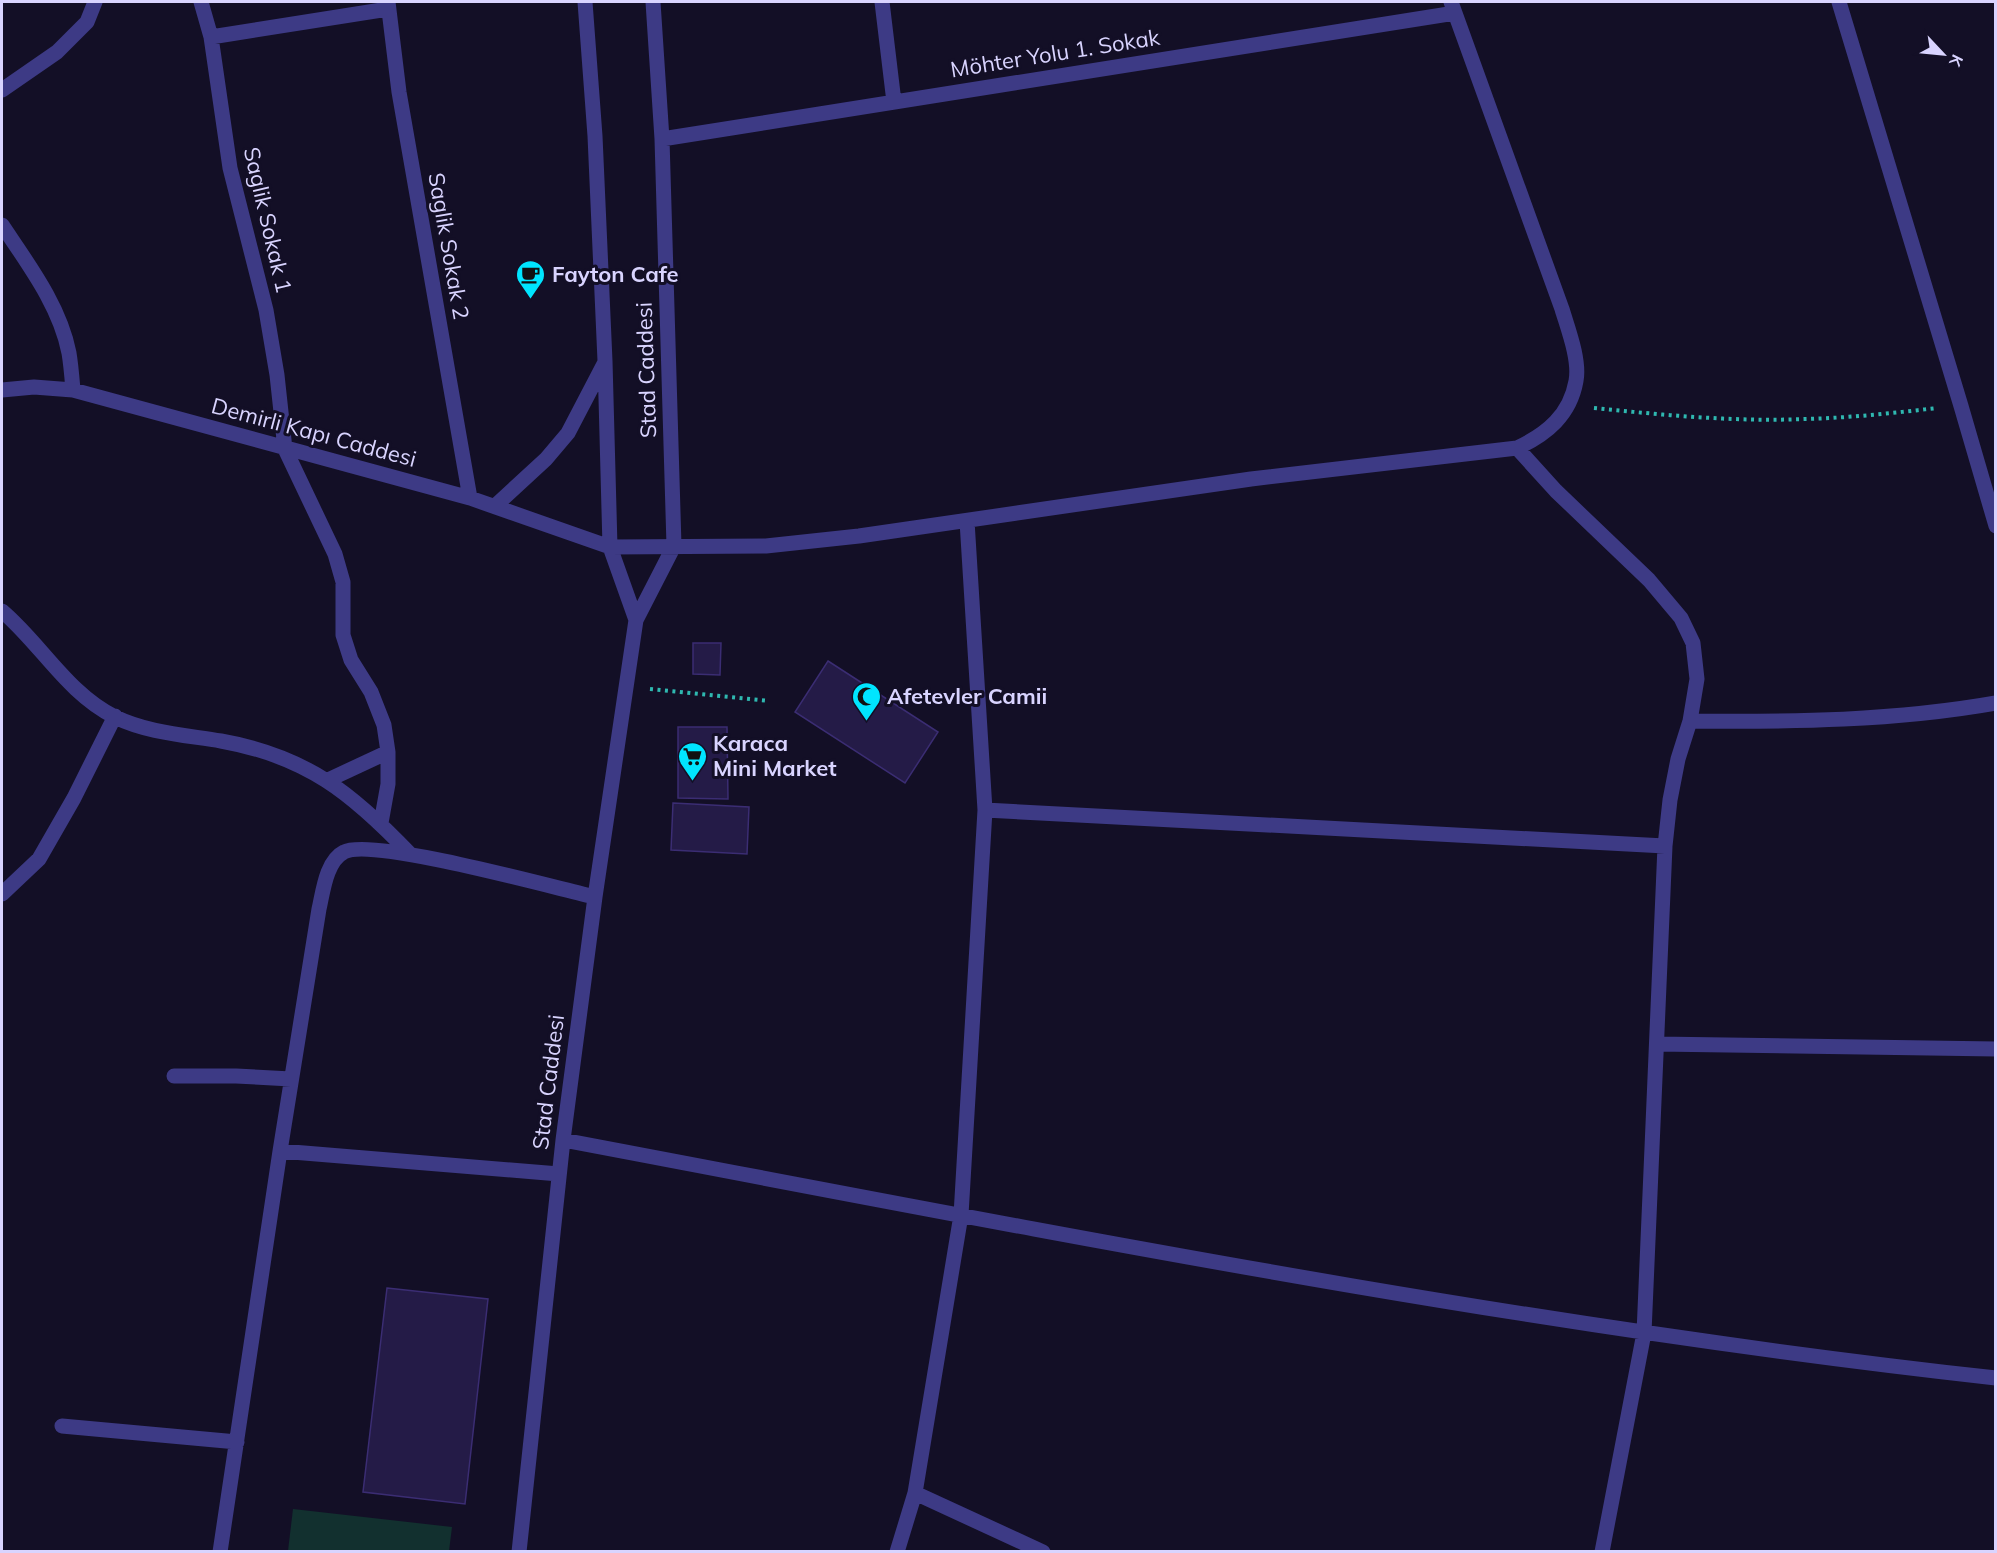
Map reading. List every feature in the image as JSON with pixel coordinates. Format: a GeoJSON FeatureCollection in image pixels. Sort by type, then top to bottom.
{"type":"FeatureCollection","features":[{"type":"Feature","properties":{"kind":"street"},"geometry":{"type":"LineString","coordinates":[[2,90],[57,52],[87,22],[94,2]]}},
{"type":"Feature","properties":{"kind":"street","name":"Saglik Sokak 1"},"geometry":{"type":"LineString","coordinates":[[201,2],[211,37],[230,168],[266,310],[277,375],[285,449],[335,554],[343,582],[343,635],[351,660],[371,692],[384,725],[388,752],[388,784],[381,823]]}},
{"type":"Feature","properties":{"kind":"street","name":"Stad Caddesi"},"geometry":{"type":"LineString","coordinates":[[585,2],[596,136],[610,547],[636,620]]}},
{"type":"Feature","properties":{"kind":"street","name":"Stad Caddesi"},"geometry":{"type":"LineString","coordinates":[[519,1551],[563,1140],[595,897],[636,620],[674,546],[662,139],[653,2]]}},
{"type":"Feature","properties":{"kind":"street"},"geometry":{"type":"LineString","coordinates":[[882,2],[894,102]]}},
{"type":"Feature","properties":{"kind":"street"},"geometry":{"type":"LineString","coordinates":[[1839,2],[1995,525]]}},
{"type":"Feature","properties":{"kind":"street"},"geometry":{"type":"LineString","coordinates":[[211,37],[388,5]]}},
{"type":"Feature","properties":{"kind":"street","name":"Saglik Sokak 2"},"geometry":{"type":"LineString","coordinates":[[388,5],[399,92],[470,498]]}},
{"type":"Feature","properties":{"kind":"street"},"geometry":{"type":"LineString","coordinates":[[610,547],[766,546],[859,536],[1128,495],[1517,448],[1535,439],[1552,428],[1567,406],[1576,380],[1574,348],[1453,7]]}},
{"type":"Feature","properties":{"kind":"street","name":"Möhter Yolu 1. Sokak"},"geometry":{"type":"LineString","coordinates":[[662,139],[1453,7]]}},
{"type":"Feature","properties":{"kind":"street"},"geometry":{"type":"LineString","coordinates":[[2,225],[30,266],[56,314],[69,352],[73,390]]}},
{"type":"Feature","properties":{"kind":"street"},"geometry":{"type":"LineString","coordinates":[[495,506],[531,474],[568,433],[605,361]]}},
{"type":"Feature","properties":{"kind":"street","name":"Demirli Kapı Caddesi"},"geometry":{"type":"LineString","coordinates":[[2,390],[34,387],[73,390],[470,498],[610,547]]}},
{"type":"Feature","properties":{"kind":"street"},"geometry":{"type":"LineString","coordinates":[[1517,448],[1556,491],[1649,580],[1681,618],[1693,643],[1697,679],[1690,722],[1678,759],[1665,846],[1644,1333],[1602,1551]]}},
{"type":"Feature","properties":{"kind":"street"},"geometry":{"type":"LineString","coordinates":[[897,1551],[915,1493],[961,1215],[985,810],[967,521]]}},
{"type":"Feature","properties":{"kind":"street"},"geometry":{"type":"LineString","coordinates":[[2,611],[81,694],[115,716],[155,731],[224,741],[266,752],[302,765],[328,780],[381,823],[410,854]]}},
{"type":"Feature","properties":{"kind":"street"},"geometry":{"type":"LineString","coordinates":[[1690,722],[1801,722],[1882,718],[1995,703]]}},
{"type":"Feature","properties":{"kind":"street"},"geometry":{"type":"LineString","coordinates":[[2,894],[39,858],[74,798],[115,716]]}},
{"type":"Feature","properties":{"kind":"street"},"geometry":{"type":"LineString","coordinates":[[328,780],[388,752]]}},
{"type":"Feature","properties":{"kind":"street"},"geometry":{"type":"LineString","coordinates":[[985,810],[1665,846]]}},
{"type":"Feature","properties":{"kind":"street"},"geometry":{"type":"LineString","coordinates":[[220,1551],[291,1079],[319,909],[332,863],[343,852],[356,849],[410,854],[595,897]]}},
{"type":"Feature","properties":{"kind":"street"},"geometry":{"type":"LineString","coordinates":[[1657,1044],[1995,1049]]}},
{"type":"Feature","properties":{"kind":"street"},"geometry":{"type":"LineString","coordinates":[[174,1077],[236,1076],[291,1079]]}},
{"type":"Feature","properties":{"kind":"street"},"geometry":{"type":"LineString","coordinates":[[563,1140],[1193,1258],[1644,1333],[1995,1378]]}},
{"type":"Feature","properties":{"kind":"street"},"geometry":{"type":"LineString","coordinates":[[280,1150],[559,1174]]}},
{"type":"Feature","properties":{"kind":"street"},"geometry":{"type":"LineString","coordinates":[[62,1426],[237,1442]]}},
{"type":"Feature","properties":{"kind":"street"},"geometry":{"type":"LineString","coordinates":[[915,1493],[1043,1551]]}},
{"type":"Feature","properties":{"kind":"path"},"geometry":{"type":"LineString","coordinates":[[1567,406],[1740,420],[1852,417],[1961,406]]}},
{"type":"Feature","properties":{"kind":"path"},"geometry":{"type":"LineString","coordinates":[[626,686],[770,701]]}},
{"type":"Feature","properties":{"kind":"green space"},"geometry":{"type":"Polygon","coordinates":[[[293,1509],[452,1527],[449,1551],[288,1551],[293,1509]]]}},
{"type":"Feature","properties":{"kind":"building"},"geometry":{"type":"Polygon","coordinates":[[[693,643],[721,643],[720,675],[693,674],[693,643]]]}},
{"type":"Feature","properties":{"kind":"building","name":"Afetevler Camii"},"geometry":{"type":"Polygon","coordinates":[[[828,661],[938,732],[905,783],[795,712],[828,661]]]}},
{"type":"Feature","properties":{"kind":"building"},"geometry":{"type":"Polygon","coordinates":[[[678,727],[727,727],[728,799],[678,798],[678,727]]]}},
{"type":"Feature","properties":{"kind":"building"},"geometry":{"type":"Polygon","coordinates":[[[673,803],[749,807],[747,854],[671,850],[673,803]]]}},
{"type":"Feature","properties":{"kind":"building"},"geometry":{"type":"Polygon","coordinates":[[[387,1288],[488,1299],[465,1504],[363,1492],[387,1288]]]}},
{"type":"Feature","properties":{"kind":"place","name":"Fayton Cafe"},"geometry":{"type":"Point","coordinates":[531,300]}},
{"type":"Feature","properties":{"kind":"place","name":"Afetevler Camii"},"geometry":{"type":"Point","coordinates":[866,722]}},
{"type":"Feature","properties":{"kind":"place","name":"Karaca Mini Market"},"geometry":{"type":"Point","coordinates":[692,782]}}]}
